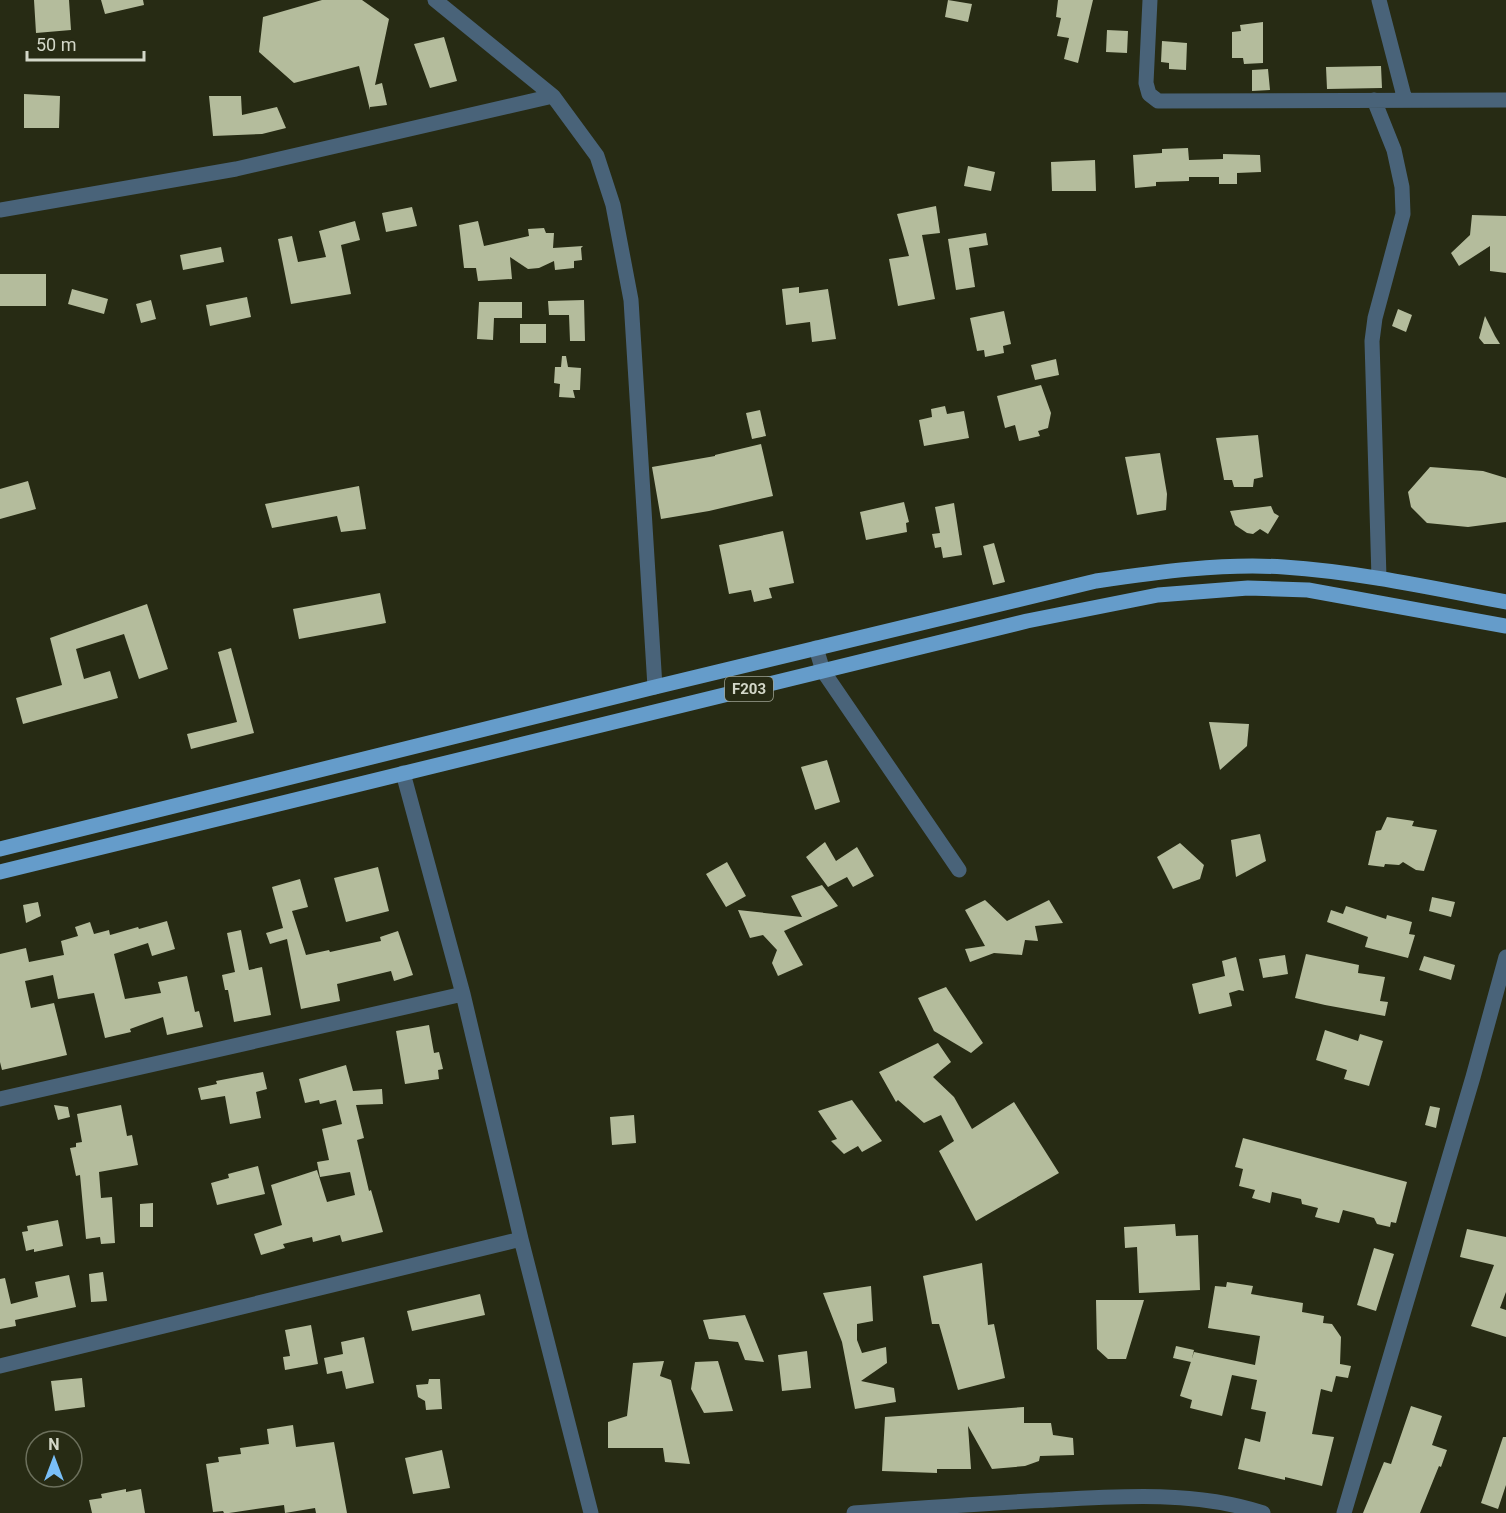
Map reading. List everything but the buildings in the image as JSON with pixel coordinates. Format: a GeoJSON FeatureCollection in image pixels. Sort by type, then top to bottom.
{"type":"FeatureCollection","features":[{"type":"Feature","properties":{"kind":"main road","name":"F203"},"geometry":{"type":"LineString","coordinates":[[0,849],[1096,581],[1165,571],[1225,566],[1282,567],[1379,578],[1506,602]]}},
{"type":"Feature","properties":{"kind":"main road","name":"F203"},"geometry":{"type":"LineString","coordinates":[[0,872],[1027,621],[1158,595],[1248,588],[1308,590],[1506,626]]}},
{"type":"Feature","properties":{"kind":"street"},"geometry":{"type":"LineString","coordinates":[[435,0],[553,96],[597,156],[613,205],[631,300],[656,687]]}},
{"type":"Feature","properties":{"kind":"street"},"geometry":{"type":"LineString","coordinates":[[1150,0],[1146,83],[1149,94],[1158,101],[1506,100]]}},
{"type":"Feature","properties":{"kind":"street"},"geometry":{"type":"LineString","coordinates":[[1379,0],[1405,100]]}},
{"type":"Feature","properties":{"kind":"street"},"geometry":{"type":"LineString","coordinates":[[0,210],[236,169],[553,96]]}},
{"type":"Feature","properties":{"kind":"street"},"geometry":{"type":"LineString","coordinates":[[1374,100],[1394,150],[1402,187],[1403,214],[1375,318],[1372,341],[1379,578]]}},
{"type":"Feature","properties":{"kind":"street"},"geometry":{"type":"LineString","coordinates":[[816,648],[823,671],[959,870]]}},
{"type":"Feature","properties":{"kind":"street"},"geometry":{"type":"LineString","coordinates":[[403,773],[463,994],[521,1239],[591,1513]]}},
{"type":"Feature","properties":{"kind":"street"},"geometry":{"type":"LineString","coordinates":[[1344,1513],[1470,1088],[1506,957]]}},
{"type":"Feature","properties":{"kind":"street"},"geometry":{"type":"LineString","coordinates":[[0,1099],[463,994]]}},
{"type":"Feature","properties":{"kind":"street"},"geometry":{"type":"LineString","coordinates":[[0,1366],[521,1239]]}},
{"type":"Feature","properties":{"kind":"street"},"geometry":{"type":"LineString","coordinates":[[854,1513],[1113,1497],[1179,1499],[1243,1506],[1263,1513]]}}]}
